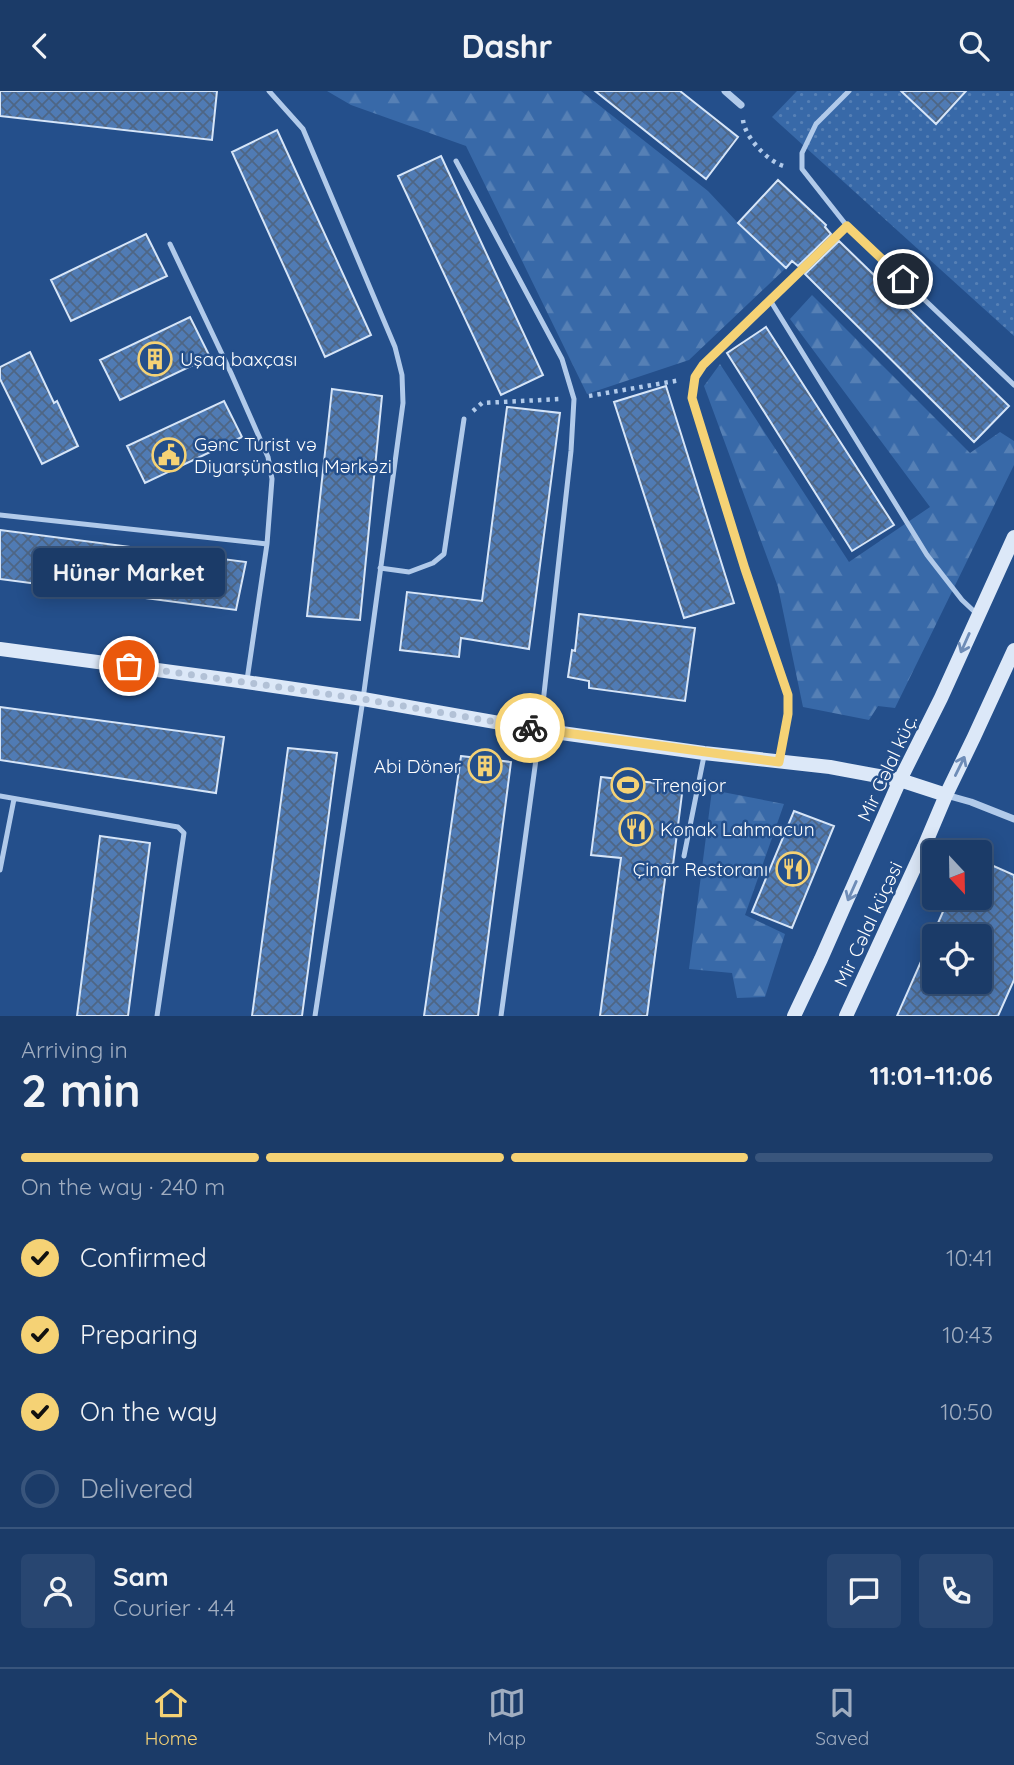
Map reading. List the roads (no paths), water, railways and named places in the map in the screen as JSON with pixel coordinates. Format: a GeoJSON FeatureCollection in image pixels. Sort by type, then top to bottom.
{"type":"FeatureCollection","features":[{"type":"Feature","properties":{"kind":"street"},"geometry":{"type":"LineString","coordinates":[[725,91],[741,105]]}},
{"type":"Feature","properties":{"kind":"street","name":"Mir Cəlal küç."},"geometry":{"type":"LineString","coordinates":[[794,1016],[1014,537]]}},
{"type":"Feature","properties":{"kind":"street"},"geometry":{"type":"LineString","coordinates":[[0,649],[363,699],[540,730],[830,767],[900,781],[971,802],[1014,819]]}},
{"type":"Feature","properties":{"kind":"street"},"geometry":{"type":"LineString","coordinates":[[946,795],[1014,650]]}},
{"type":"Feature","properties":{"kind":"street","name":"Mir Cəlal küçəsi"},"geometry":{"type":"LineString","coordinates":[[846,1016],[925,847],[946,795]]}},
{"type":"Feature","properties":{"kind":"lane"},"geometry":{"type":"LineString","coordinates":[[269,91],[303,129],[396,347],[402,375],[403,403],[363,699],[315,1016]]}},
{"type":"Feature","properties":{"kind":"lane"},"geometry":{"type":"LineString","coordinates":[[849,91],[816,124],[802,153],[802,169],[847,226],[1014,385]]}},
{"type":"Feature","properties":{"kind":"lane"},"geometry":{"type":"LineString","coordinates":[[456,161],[562,359],[574,399],[571,451],[540,730],[501,1016]]}},
{"type":"Feature","properties":{"kind":"lane"},"geometry":{"type":"LineString","coordinates":[[779,762],[788,714],[788,695],[745,569],[692,398],[695,377],[703,365],[847,226]]}},
{"type":"Feature","properties":{"kind":"lane"},"geometry":{"type":"LineString","coordinates":[[170,244],[268,457],[272,479],[267,544],[246,683]]}},
{"type":"Feature","properties":{"kind":"lane"},"geometry":{"type":"LineString","coordinates":[[770,300],[927,555],[962,600],[978,615]]}},
{"type":"Feature","properties":{"kind":"lane"},"geometry":{"type":"LineString","coordinates":[[380,568],[409,572],[433,563],[444,554],[464,419]]}},
{"type":"Feature","properties":{"kind":"lane"},"geometry":{"type":"LineString","coordinates":[[0,515],[267,544]]}},
{"type":"Feature","properties":{"kind":"lane"},"geometry":{"type":"LineString","coordinates":[[684,856],[704,753]]}},
{"type":"Feature","properties":{"kind":"lane"},"geometry":{"type":"LineString","coordinates":[[0,796],[178,827],[184,833],[157,1016]]}},
{"type":"Feature","properties":{"kind":"lane"},"geometry":{"type":"LineString","coordinates":[[0,870],[13,799]]}},
{"type":"Feature","properties":{"kind":"place","name":"Uşaq baxçası"},"geometry":{"type":"Point","coordinates":[155,359]}},
{"type":"Feature","properties":{"kind":"place","name":"Gənc Turist və Diyarşünastlıq Mərkəzi"},"geometry":{"type":"Point","coordinates":[169,455]}},
{"type":"Feature","properties":{"kind":"place","name":"Hünər Market"},"geometry":{"type":"Point","coordinates":[129,666]}},
{"type":"Feature","properties":{"kind":"place","name":"Abi Dönər"},"geometry":{"type":"Point","coordinates":[485,766]}},
{"type":"Feature","properties":{"kind":"place","name":"Trenajor"},"geometry":{"type":"Point","coordinates":[628,785]}},
{"type":"Feature","properties":{"kind":"place","name":"Konak Lahmacun"},"geometry":{"type":"Point","coordinates":[636,829]}},
{"type":"Feature","properties":{"kind":"place","name":"Çinar Restoranı"},"geometry":{"type":"Point","coordinates":[793,869]}}]}
